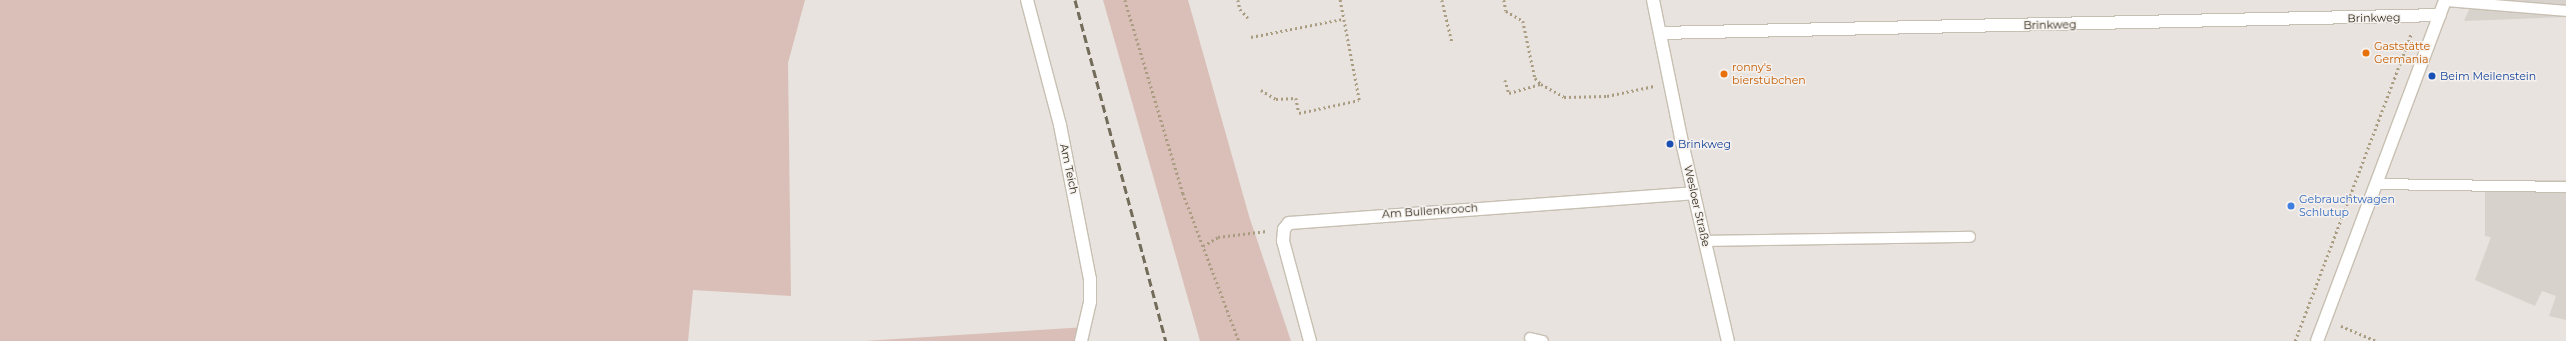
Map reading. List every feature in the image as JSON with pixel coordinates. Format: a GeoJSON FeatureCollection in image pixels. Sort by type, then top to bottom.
{"type":"FeatureCollection","features":[{"type":"Feature","properties":{"kind":"street","name":"Am Teich"},"geometry":{"type":"LineString","coordinates":[[1027,0],[1060,125],[1090,279],[1090,302],[1081,341]]}},
{"type":"Feature","properties":{"kind":"street","name":"Wesloer Straße"},"geometry":{"type":"LineString","coordinates":[[1653,0],[1694,193],[1728,341]]}},
{"type":"Feature","properties":{"kind":"street"},"geometry":{"type":"LineString","coordinates":[[2317,341],[2445,0]]}},
{"type":"Feature","properties":{"kind":"street","name":"Brinkweg"},"geometry":{"type":"LineString","coordinates":[[1660,32],[2417,17],[2440,15]]}},
{"type":"Feature","properties":{"kind":"street","name":"Am Bullenkrooch"},"geometry":{"type":"LineString","coordinates":[[1284,229],[1289,223],[1295,221],[1694,193]]}},
{"type":"Feature","properties":{"kind":"street"},"geometry":{"type":"LineString","coordinates":[[1284,229],[1284,242],[1310,341]]}},
{"type":"Feature","properties":{"kind":"lane"},"geometry":{"type":"LineString","coordinates":[[2445,0],[2566,12]]}},
{"type":"Feature","properties":{"kind":"lane"},"geometry":{"type":"LineString","coordinates":[[2376,184],[2566,187]]}},
{"type":"Feature","properties":{"kind":"lane"},"geometry":{"type":"LineString","coordinates":[[1705,241],[1970,237]]}},
{"type":"Feature","properties":{"kind":"lane"},"geometry":{"type":"LineString","coordinates":[[1530,338],[1543,341]]}},
{"type":"Feature","properties":{"kind":"path"},"geometry":{"type":"LineString","coordinates":[[1125,0],[1183,193],[1239,341]]}},
{"type":"Feature","properties":{"kind":"path"},"geometry":{"type":"LineString","coordinates":[[1238,0],[1240,9],[1248,18]]}},
{"type":"Feature","properties":{"kind":"path"},"geometry":{"type":"LineString","coordinates":[[1261,90],[1276,99],[1296,98],[1299,113],[1359,100],[1340,0]]}},
{"type":"Feature","properties":{"kind":"path"},"geometry":{"type":"LineString","coordinates":[[1442,0],[1452,42]]}},
{"type":"Feature","properties":{"kind":"path"},"geometry":{"type":"LineString","coordinates":[[1504,0],[1506,11],[1523,21],[1534,78],[1541,84],[1564,97],[1592,97],[1644,90],[1670,81]]}},
{"type":"Feature","properties":{"kind":"path"},"geometry":{"type":"LineString","coordinates":[[2295,341],[2417,17]]}},
{"type":"Feature","properties":{"kind":"path"},"geometry":{"type":"LineString","coordinates":[[1251,37],[1343,19]]}},
{"type":"Feature","properties":{"kind":"path"},"geometry":{"type":"LineString","coordinates":[[1505,80],[1509,93],[1541,84]]}},
{"type":"Feature","properties":{"kind":"path"},"geometry":{"type":"LineString","coordinates":[[1203,246],[1218,237],[1284,229]]}},
{"type":"Feature","properties":{"kind":"path"},"geometry":{"type":"LineString","coordinates":[[2325,319],[2377,341]]}},
{"type":"Feature","properties":{"kind":"shaded area"},"geometry":{"type":"Polygon","coordinates":[[[0,0],[805,0],[788,63],[791,296],[693,290],[688,341],[0,341],[0,0]]]}},
{"type":"Feature","properties":{"kind":"shaded area"},"geometry":{"type":"Polygon","coordinates":[[[1103,0],[1188,0],[1249,216],[1291,341],[1200,341],[1103,0]]]}},
{"type":"Feature","properties":{"kind":"shaded area"},"geometry":{"type":"Polygon","coordinates":[[[2473,0],[2566,0],[2566,17],[2464,21],[2473,0]]]}},
{"type":"Feature","properties":{"kind":"shaded area"},"geometry":{"type":"Polygon","coordinates":[[[2485,180],[2566,180],[2566,320],[2549,316],[2556,296],[2542,291],[2535,306],[2475,280],[2491,237],[2485,236],[2485,180]]]}},
{"type":"Feature","properties":{"kind":"shaded area"},"geometry":{"type":"Polygon","coordinates":[[[1086,327],[1081,341],[864,341],[1086,327]]]}},
{"type":"Feature","properties":{"kind":"railway"},"geometry":{"type":"LineString","coordinates":[[1075,0],[1166,341]]}},
{"type":"Feature","properties":{"kind":"place","name":"Gaststätte Germania"},"geometry":{"type":"Point","coordinates":[2366,53]}},
{"type":"Feature","properties":{"kind":"place","name":"ronny's bierstübchen"},"geometry":{"type":"Point","coordinates":[1724,74]}},
{"type":"Feature","properties":{"kind":"place","name":"Beim Meilenstein"},"geometry":{"type":"Point","coordinates":[2432,76]}},
{"type":"Feature","properties":{"kind":"place","name":"Brinkweg"},"geometry":{"type":"Point","coordinates":[1670,144]}},
{"type":"Feature","properties":{"kind":"place","name":"Gebrauchtwagen Schlutup"},"geometry":{"type":"Point","coordinates":[2291,206]}}]}
